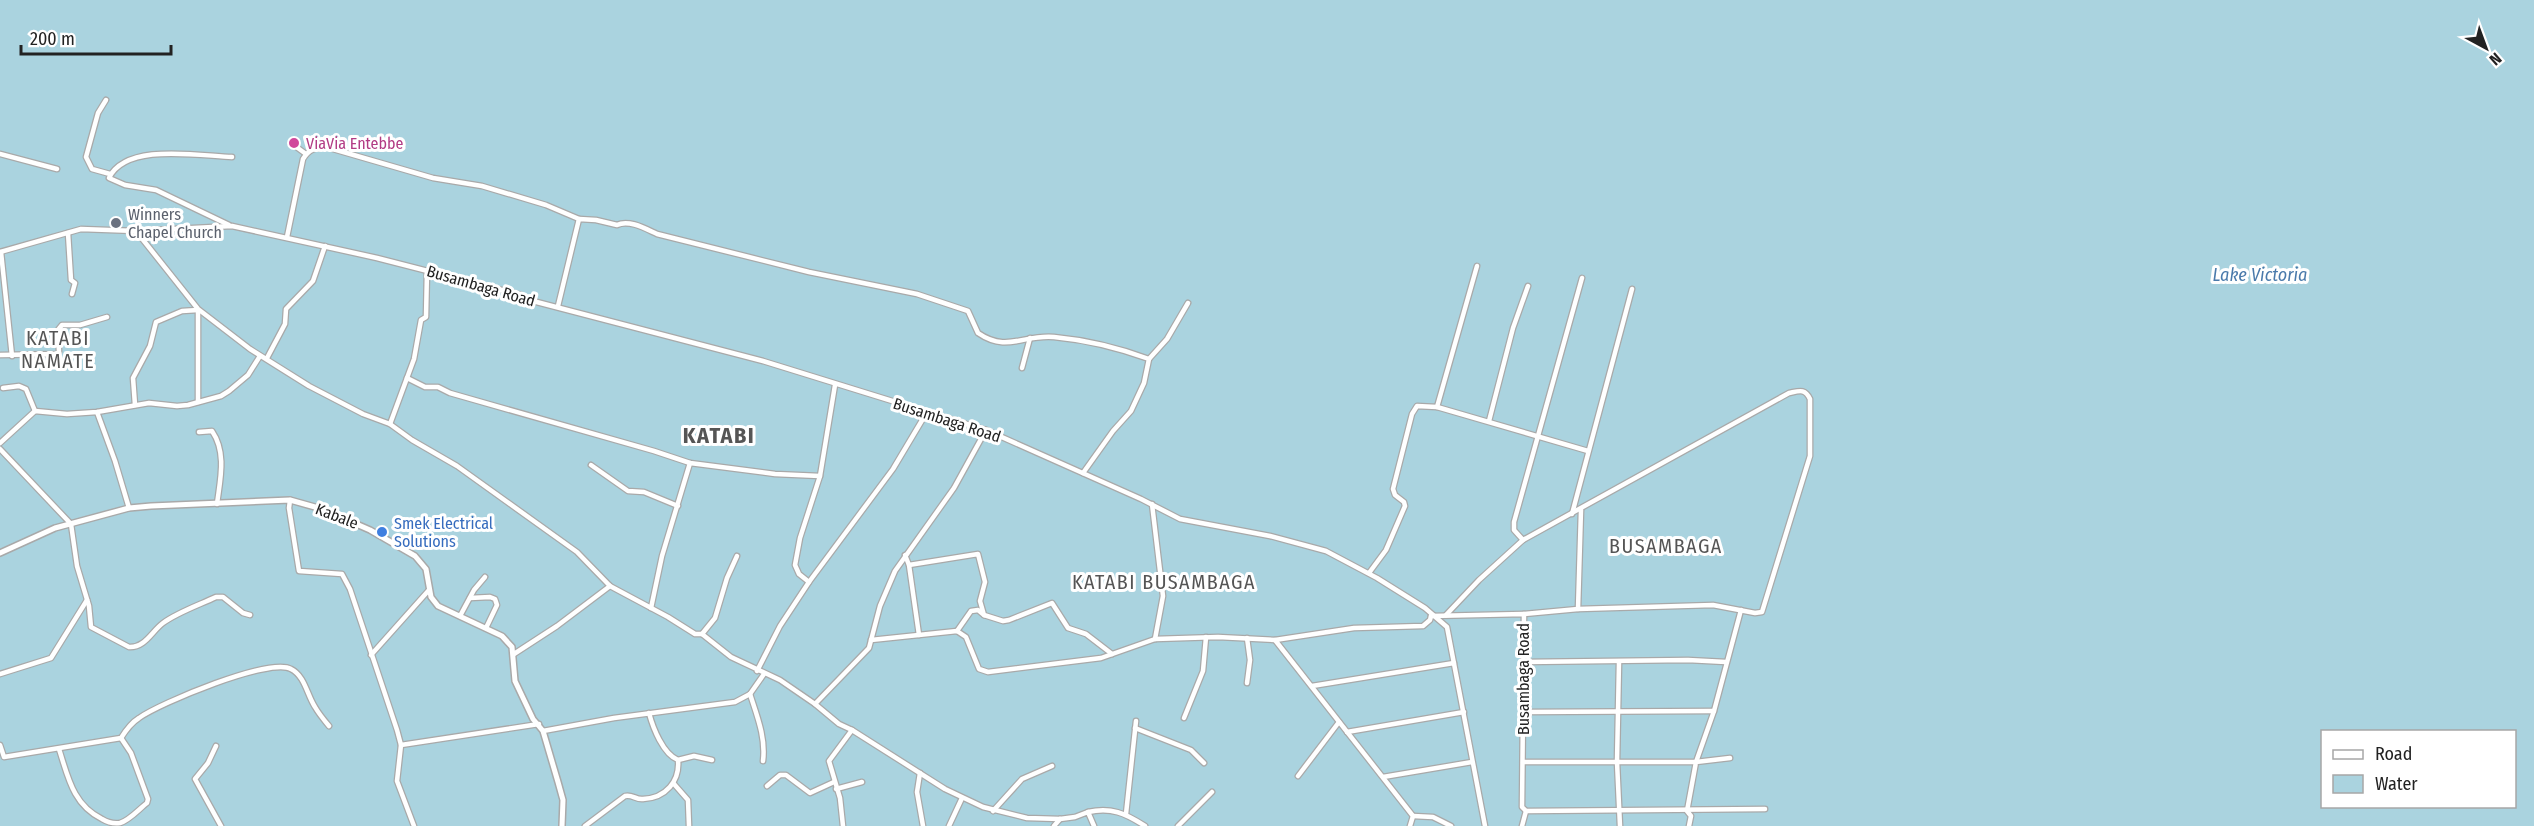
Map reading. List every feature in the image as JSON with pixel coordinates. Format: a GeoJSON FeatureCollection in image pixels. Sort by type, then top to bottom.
{"type":"FeatureCollection","features":[{"type":"Feature","properties":{"kind":"street"},"geometry":{"type":"LineString","coordinates":[[106,100],[98,113],[86,157],[92,169],[110,174],[135,158],[156,153],[232,157]]}},
{"type":"Feature","properties":{"kind":"street"},"geometry":{"type":"LineString","coordinates":[[295,146],[306,154]]}},
{"type":"Feature","properties":{"kind":"street"},"geometry":{"type":"LineString","coordinates":[[287,237],[306,154],[315,148],[326,147],[433,178],[482,186],[546,205],[579,219],[639,226],[657,234],[729,253],[917,294],[968,311],[973,316],[975,328],[985,337],[1001,344],[1030,338],[1070,339],[1149,359]]}},
{"type":"Feature","properties":{"kind":"street"},"geometry":{"type":"LineString","coordinates":[[0,154],[57,169]]}},
{"type":"Feature","properties":{"kind":"street"},"geometry":{"type":"LineString","coordinates":[[110,174],[109,178],[112,181],[156,190],[231,226]]}},
{"type":"Feature","properties":{"kind":"street"},"geometry":{"type":"LineString","coordinates":[[558,306],[579,219]]}},
{"type":"Feature","properties":{"kind":"street","name":"Busambaga Road"},"geometry":{"type":"LineString","coordinates":[[0,252],[81,229],[135,231],[231,226],[325,246],[763,361],[986,430],[1152,504],[1180,519],[1326,551],[1369,573],[1425,608],[1431,616],[1524,614],[1522,807],[1526,811]]}},
{"type":"Feature","properties":{"kind":"street"},"geometry":{"type":"LineString","coordinates":[[135,231],[198,310],[260,356],[267,358],[309,386],[363,414],[390,424],[511,504],[577,552],[610,586],[695,634],[702,634],[720,650],[757,671],[780,680],[816,704],[831,718],[962,798],[993,811],[1027,818],[1060,819],[1112,809],[1126,814],[1145,826]]}},
{"type":"Feature","properties":{"kind":"street"},"geometry":{"type":"LineString","coordinates":[[68,233],[71,280],[75,283],[72,294]]}},
{"type":"Feature","properties":{"kind":"street"},"geometry":{"type":"LineString","coordinates":[[267,358],[285,324],[286,309],[313,281],[325,246]]}},
{"type":"Feature","properties":{"kind":"street"},"geometry":{"type":"LineString","coordinates":[[0,252],[12,356]]}},
{"type":"Feature","properties":{"kind":"street"},"geometry":{"type":"LineString","coordinates":[[1437,407],[1477,266]]}},
{"type":"Feature","properties":{"kind":"street"},"geometry":{"type":"LineString","coordinates":[[390,424],[414,359],[421,320],[426,317],[429,287],[427,271]]}},
{"type":"Feature","properties":{"kind":"street"},"geometry":{"type":"LineString","coordinates":[[1523,540],[1514,526],[1582,278]]}},
{"type":"Feature","properties":{"kind":"street"},"geometry":{"type":"LineString","coordinates":[[1489,421],[1513,328],[1528,286]]}},
{"type":"Feature","properties":{"kind":"street"},"geometry":{"type":"LineString","coordinates":[[1572,514],[1632,289]]}},
{"type":"Feature","properties":{"kind":"street"},"geometry":{"type":"LineString","coordinates":[[1083,473],[1113,431],[1131,411],[1144,383],[1149,359],[1167,339],[1188,303]]}},
{"type":"Feature","properties":{"kind":"street"},"geometry":{"type":"LineString","coordinates":[[198,310],[200,320],[197,335],[198,402]]}},
{"type":"Feature","properties":{"kind":"street"},"geometry":{"type":"LineString","coordinates":[[135,405],[133,378],[150,346],[156,322],[182,311],[198,310]]}},
{"type":"Feature","properties":{"kind":"street"},"geometry":{"type":"LineString","coordinates":[[0,355],[57,354],[59,352],[58,330],[62,325],[80,325],[107,317]]}},
{"type":"Feature","properties":{"kind":"street"},"geometry":{"type":"LineString","coordinates":[[1022,368],[1030,338]]}},
{"type":"Feature","properties":{"kind":"street"},"geometry":{"type":"LineString","coordinates":[[0,443],[35,411],[67,414],[97,412],[149,403],[177,406],[221,396],[239,384],[260,356]]}},
{"type":"Feature","properties":{"kind":"street"},"geometry":{"type":"LineString","coordinates":[[407,378],[425,387],[438,387],[450,393],[690,463],[775,474],[820,476]]}},
{"type":"Feature","properties":{"kind":"street"},"geometry":{"type":"LineString","coordinates":[[809,582],[798,574],[795,565],[800,538],[820,476],[835,385]]}},
{"type":"Feature","properties":{"kind":"street"},"geometry":{"type":"LineString","coordinates":[[3,388],[19,386],[26,389],[35,411]]}},
{"type":"Feature","properties":{"kind":"street"},"geometry":{"type":"LineString","coordinates":[[1446,615],[1479,580],[1523,540],[1789,393],[1803,391],[1807,393],[1810,399],[1810,456],[1763,610],[1759,614],[1713,605],[1578,609],[1524,614]]}},
{"type":"Feature","properties":{"kind":"street"},"geometry":{"type":"LineString","coordinates":[[1369,573],[1386,550],[1405,506],[1404,502],[1395,495],[1393,489],[1412,414],[1417,406],[1437,407],[1588,451]]}},
{"type":"Feature","properties":{"kind":"street"},"geometry":{"type":"LineString","coordinates":[[97,412],[129,508]]}},
{"type":"Feature","properties":{"kind":"street"},"geometry":{"type":"LineString","coordinates":[[757,671],[780,626],[809,582],[893,469],[927,412]]}},
{"type":"Feature","properties":{"kind":"street"},"geometry":{"type":"LineString","coordinates":[[816,704],[869,648],[880,606],[905,555],[954,488],[986,430]]}},
{"type":"Feature","properties":{"kind":"street"},"geometry":{"type":"LineString","coordinates":[[199,432],[212,431],[220,451],[222,463],[217,504]]}},
{"type":"Feature","properties":{"kind":"street"},"geometry":{"type":"LineString","coordinates":[[0,448],[71,524],[78,573],[87,600],[91,627],[129,647],[140,646],[163,623],[216,597],[223,597],[243,613],[250,615]]}},
{"type":"Feature","properties":{"kind":"street"},"geometry":{"type":"LineString","coordinates":[[651,608],[662,556],[690,463]]}},
{"type":"Feature","properties":{"kind":"street"},"geometry":{"type":"LineString","coordinates":[[591,465],[628,490],[644,492],[678,506]]}},
{"type":"Feature","properties":{"kind":"street"},"geometry":{"type":"LineString","coordinates":[[290,500],[289,508],[299,571],[331,572],[342,574],[346,579],[401,745],[397,781],[414,826]]}},
{"type":"Feature","properties":{"kind":"street","name":"Kabale"},"geometry":{"type":"LineString","coordinates":[[0,553],[55,528],[129,508],[290,500],[322,509],[370,530],[415,556],[426,569],[431,597],[438,606],[507,640],[514,654]]}},
{"type":"Feature","properties":{"kind":"street"},"geometry":{"type":"LineString","coordinates":[[1152,504],[1163,596],[1155,639]]}},
{"type":"Feature","properties":{"kind":"street"},"geometry":{"type":"LineString","coordinates":[[1578,609],[1581,510]]}},
{"type":"Feature","properties":{"kind":"street"},"geometry":{"type":"LineString","coordinates":[[905,555],[909,565],[919,635]]}},
{"type":"Feature","properties":{"kind":"street"},"geometry":{"type":"LineString","coordinates":[[909,565],[979,555],[985,582],[980,601],[984,615]]}},
{"type":"Feature","properties":{"kind":"street"},"geometry":{"type":"LineString","coordinates":[[702,634],[715,618],[727,578],[737,556]]}},
{"type":"Feature","properties":{"kind":"street"},"geometry":{"type":"LineString","coordinates":[[460,616],[485,577]]}},
{"type":"Feature","properties":{"kind":"street"},"geometry":{"type":"LineString","coordinates":[[562,826],[563,800],[543,730],[533,719],[518,689],[513,673],[514,654],[557,626],[610,586]]}},
{"type":"Feature","properties":{"kind":"street"},"geometry":{"type":"LineString","coordinates":[[371,655],[429,590]]}},
{"type":"Feature","properties":{"kind":"street"},"geometry":{"type":"LineString","coordinates":[[470,598],[495,599],[497,605],[486,628]]}},
{"type":"Feature","properties":{"kind":"street"},"geometry":{"type":"LineString","coordinates":[[0,674],[51,658],[87,600]]}},
{"type":"Feature","properties":{"kind":"street"},"geometry":{"type":"LineString","coordinates":[[957,631],[966,615],[971,611],[978,610],[984,615],[1003,621],[1052,603],[1068,628],[1086,634],[1112,654]]}},
{"type":"Feature","properties":{"kind":"street"},"geometry":{"type":"LineString","coordinates":[[1689,826],[1691,816],[1687,811],[1696,762],[1714,711],[1741,610]]}},
{"type":"Feature","properties":{"kind":"street"},"geometry":{"type":"LineString","coordinates":[[871,640],[957,631],[966,637],[979,669],[988,672],[1038,667],[1112,654],[1155,639],[1206,637],[1275,640],[1354,628],[1423,626],[1431,616],[1447,627],[1485,826]]}},
{"type":"Feature","properties":{"kind":"street"},"geometry":{"type":"LineString","coordinates":[[1184,718],[1203,671],[1206,637]]}},
{"type":"Feature","properties":{"kind":"street"},"geometry":{"type":"LineString","coordinates":[[1247,683],[1250,660],[1248,638]]}},
{"type":"Feature","properties":{"kind":"street"},"geometry":{"type":"LineString","coordinates":[[1275,640],[1413,816],[1433,817],[1451,826]]}},
{"type":"Feature","properties":{"kind":"street"},"geometry":{"type":"LineString","coordinates":[[1523,662],[1726,662]]}},
{"type":"Feature","properties":{"kind":"street"},"geometry":{"type":"LineString","coordinates":[[1619,662],[1617,762],[1620,826]]}},
{"type":"Feature","properties":{"kind":"street"},"geometry":{"type":"LineString","coordinates":[[1312,686],[1454,663]]}},
{"type":"Feature","properties":{"kind":"street"},"geometry":{"type":"LineString","coordinates":[[0,745],[4,757],[121,738],[140,717],[181,697],[255,671],[285,666],[292,669],[304,682],[316,709],[329,726]]}},
{"type":"Feature","properties":{"kind":"street"},"geometry":{"type":"LineString","coordinates":[[543,730],[727,703],[750,694],[764,674]]}},
{"type":"Feature","properties":{"kind":"street"},"geometry":{"type":"LineString","coordinates":[[750,694],[762,731],[763,761]]}},
{"type":"Feature","properties":{"kind":"street"},"geometry":{"type":"LineString","coordinates":[[1523,712],[1714,711]]}},
{"type":"Feature","properties":{"kind":"street"},"geometry":{"type":"LineString","coordinates":[[1347,732],[1464,712]]}},
{"type":"Feature","properties":{"kind":"street"},"geometry":{"type":"LineString","coordinates":[[649,713],[671,757],[678,760],[694,756],[712,760]]}},
{"type":"Feature","properties":{"kind":"street"},"geometry":{"type":"LineString","coordinates":[[1126,814],[1136,721]]}},
{"type":"Feature","properties":{"kind":"street"},"geometry":{"type":"LineString","coordinates":[[1298,776],[1339,722]]}},
{"type":"Feature","properties":{"kind":"street"},"geometry":{"type":"LineString","coordinates":[[401,745],[539,724]]}},
{"type":"Feature","properties":{"kind":"street"},"geometry":{"type":"LineString","coordinates":[[1135,728],[1191,750],[1204,763]]}},
{"type":"Feature","properties":{"kind":"street"},"geometry":{"type":"LineString","coordinates":[[843,826],[840,798],[829,761],[852,730]]}},
{"type":"Feature","properties":{"kind":"street"},"geometry":{"type":"LineString","coordinates":[[59,749],[70,785],[81,805],[90,813],[109,823],[122,824],[147,803],[148,799],[131,753],[121,738]]}},
{"type":"Feature","properties":{"kind":"street"},"geometry":{"type":"LineString","coordinates":[[216,746],[208,763],[195,778],[221,826]]}},
{"type":"Feature","properties":{"kind":"street"},"geometry":{"type":"LineString","coordinates":[[1523,762],[1696,762],[1730,758]]}},
{"type":"Feature","properties":{"kind":"street"},"geometry":{"type":"LineString","coordinates":[[585,826],[625,796],[630,795],[643,799],[661,793],[674,784],[679,772],[678,760]]}},
{"type":"Feature","properties":{"kind":"street"},"geometry":{"type":"LineString","coordinates":[[1383,777],[1472,762]]}},
{"type":"Feature","properties":{"kind":"street"},"geometry":{"type":"LineString","coordinates":[[993,811],[1022,779],[1052,766]]}},
{"type":"Feature","properties":{"kind":"street"},"geometry":{"type":"LineString","coordinates":[[920,773],[917,792],[923,826]]}},
{"type":"Feature","properties":{"kind":"street"},"geometry":{"type":"LineString","coordinates":[[767,786],[780,775],[786,775],[810,793],[834,782]]}},
{"type":"Feature","properties":{"kind":"street"},"geometry":{"type":"LineString","coordinates":[[836,789],[862,782]]}},
{"type":"Feature","properties":{"kind":"street"},"geometry":{"type":"LineString","coordinates":[[674,784],[688,800],[689,826]]}},
{"type":"Feature","properties":{"kind":"street"},"geometry":{"type":"LineString","coordinates":[[1178,826],[1212,792]]}},
{"type":"Feature","properties":{"kind":"street"},"geometry":{"type":"LineString","coordinates":[[949,826],[962,798]]}},
{"type":"Feature","properties":{"kind":"street"},"geometry":{"type":"LineString","coordinates":[[1522,826],[1526,811],[1765,809]]}},
{"type":"Feature","properties":{"kind":"street"},"geometry":{"type":"LineString","coordinates":[[1088,812],[1094,826]]}},
{"type":"Feature","properties":{"kind":"street"},"geometry":{"type":"LineString","coordinates":[[1410,826],[1413,816]]}},
{"type":"Feature","properties":{"kind":"street"},"geometry":{"type":"LineString","coordinates":[[1054,826],[1060,819]]}},
{"type":"Feature","properties":{"kind":"water","name":"Lake Victoria"},"geometry":{"type":"Polygon","coordinates":[[[0,0],[2534,0],[2534,826],[0,826],[0,0]]]}},
{"type":"Feature","properties":{"kind":"place","name":"ViaVia Entebbe"},"geometry":{"type":"Point","coordinates":[294,143]}},
{"type":"Feature","properties":{"kind":"place","name":"Winners Chapel Church"},"geometry":{"type":"Point","coordinates":[116,223]}},
{"type":"Feature","properties":{"kind":"place","name":"Smek Electrical Solutions"},"geometry":{"type":"Point","coordinates":[382,532]}},
{"type":"Feature","properties":{"kind":"district","name":"KATABI NAMATE"},"geometry":{"type":"Point","coordinates":[58,350]}},
{"type":"Feature","properties":{"kind":"district","name":"KATABI"},"geometry":{"type":"Point","coordinates":[719,435]}},
{"type":"Feature","properties":{"kind":"district","name":"BUSAMBAGA"},"geometry":{"type":"Point","coordinates":[1666,546]}},
{"type":"Feature","properties":{"kind":"district","name":"KATABI BUSAMBAGA"},"geometry":{"type":"Point","coordinates":[1164,582]}}]}
